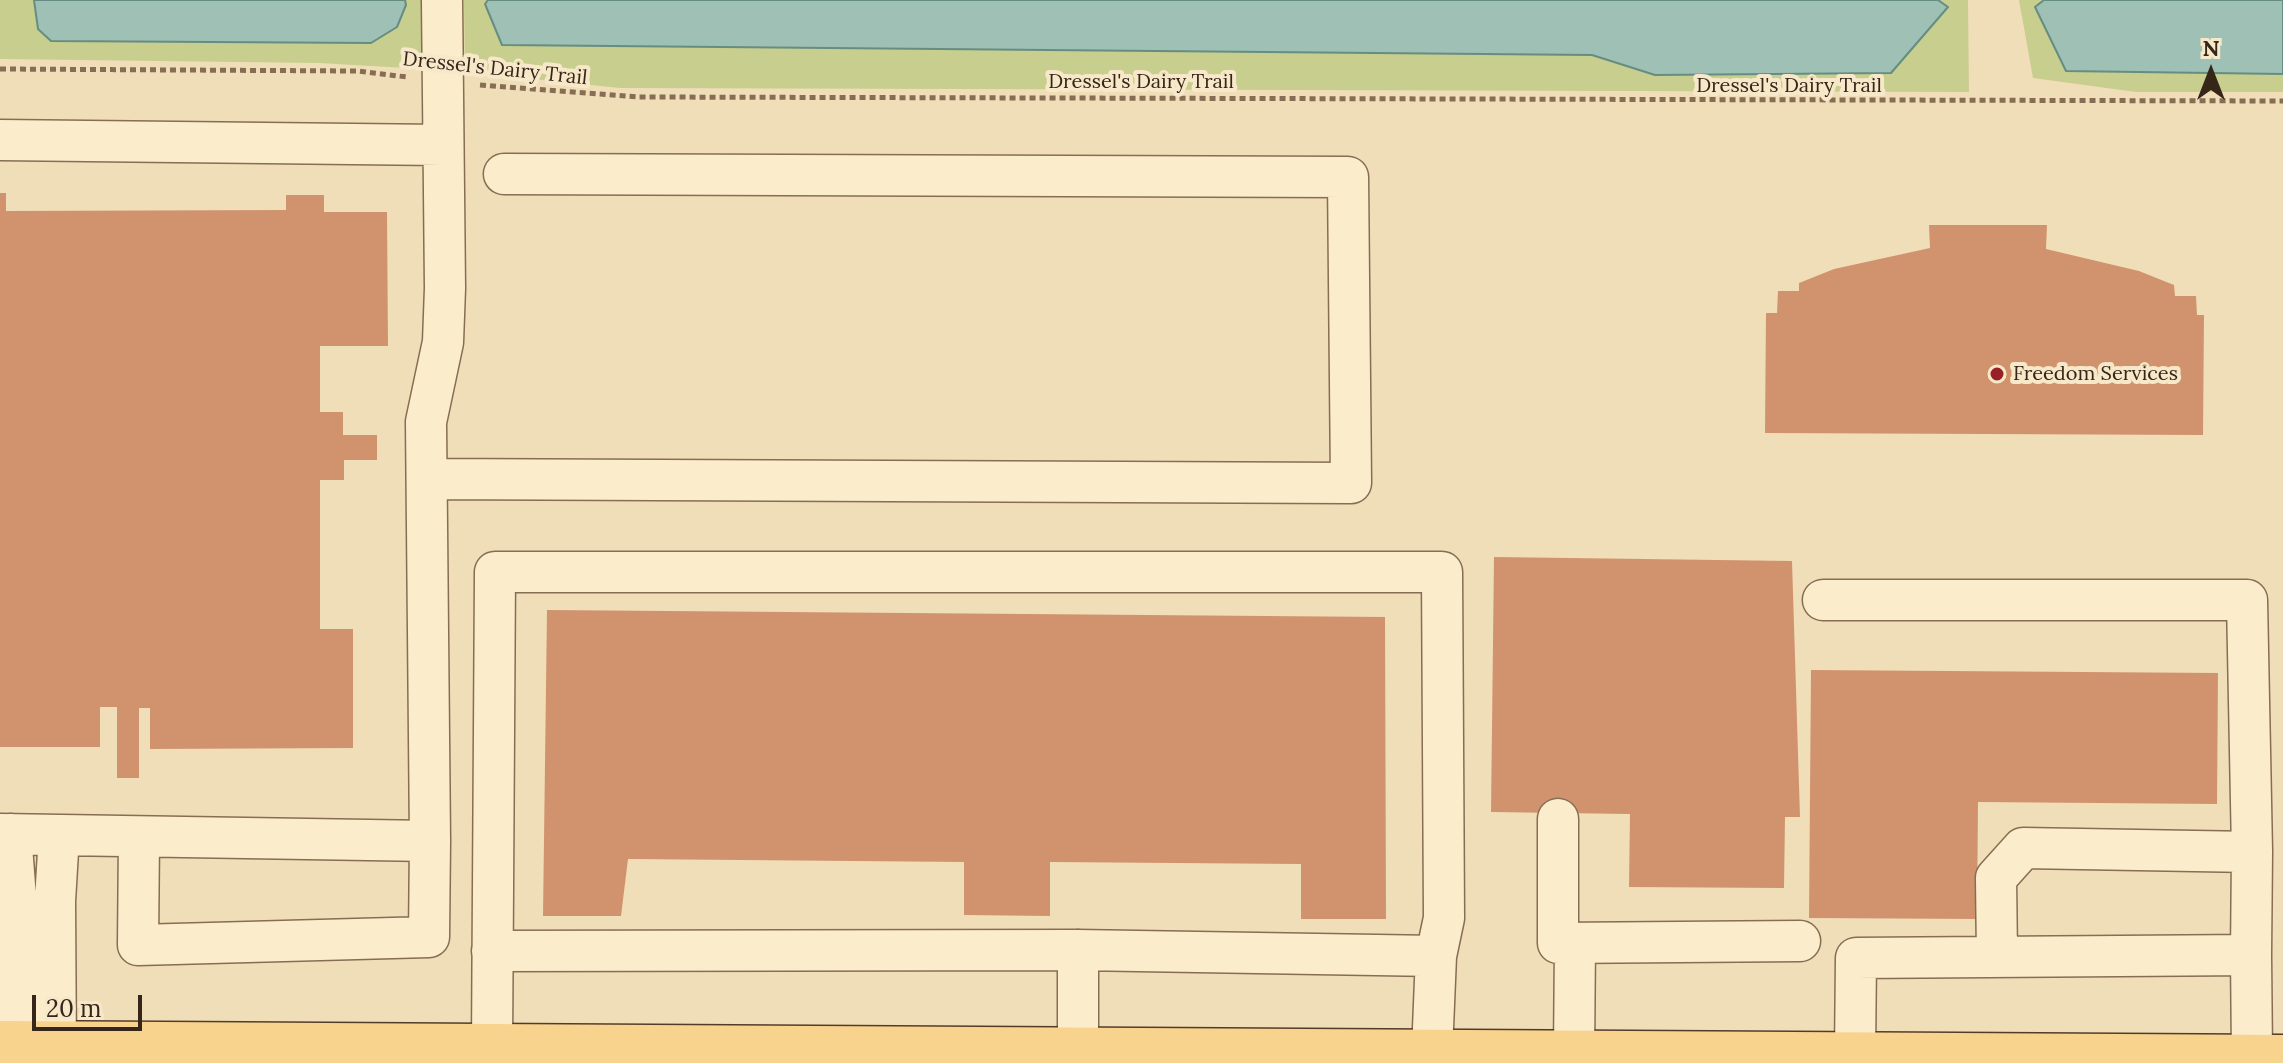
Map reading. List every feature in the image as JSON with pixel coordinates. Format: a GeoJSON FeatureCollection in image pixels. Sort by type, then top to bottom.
{"type":"FeatureCollection","features":[{"type":"Feature","properties":{"kind":"main road"},"geometry":{"type":"LineString","coordinates":[[29,1051],[492,1054],[1432,1052],[1665,1058],[1855,1054],[2268,1056]]}},
{"type":"Feature","properties":{"kind":"lane"},"geometry":{"type":"LineString","coordinates":[[139,837],[138,945],[429,937],[426,422],[443,342],[442,0]]}},
{"type":"Feature","properties":{"kind":"lane"},"geometry":{"type":"LineString","coordinates":[[0,140],[441,145]]}},
{"type":"Feature","properties":{"kind":"lane"},"geometry":{"type":"LineString","coordinates":[[427,479],[1351,483],[1348,177],[504,174]]}},
{"type":"Feature","properties":{"kind":"lane"},"geometry":{"type":"LineString","coordinates":[[492,1054],[495,572],[1442,572],[1444,918],[1436,956],[1432,1052]]}},
{"type":"Feature","properties":{"kind":"lane"},"geometry":{"type":"LineString","coordinates":[[1823,600],[2247,600],[2251,955],[2268,1056]]}},
{"type":"Feature","properties":{"kind":"lane"},"geometry":{"type":"LineString","coordinates":[[1558,819],[1558,943],[1800,941]]}},
{"type":"Feature","properties":{"kind":"lane"},"geometry":{"type":"LineString","coordinates":[[29,1051],[18,923],[6,834],[430,841]]}},
{"type":"Feature","properties":{"kind":"lane"},"geometry":{"type":"LineString","coordinates":[[29,1051],[59,835]]}},
{"type":"Feature","properties":{"kind":"lane"},"geometry":{"type":"LineString","coordinates":[[1997,957],[1996,878],[2023,848],[2252,852]]}},
{"type":"Feature","properties":{"kind":"lane"},"geometry":{"type":"LineString","coordinates":[[1575,943],[1599,1056]]}},
{"type":"Feature","properties":{"kind":"lane"},"geometry":{"type":"LineString","coordinates":[[492,951],[1078,950],[1436,956]]}},
{"type":"Feature","properties":{"kind":"lane"},"geometry":{"type":"LineString","coordinates":[[1078,950],[1106,1054]]}},
{"type":"Feature","properties":{"kind":"lane"},"geometry":{"type":"LineString","coordinates":[[1855,1054],[1856,958],[2251,955]]}},
{"type":"Feature","properties":{"kind":"path","name":"Dressel's Dairy Trail"},"geometry":{"type":"LineString","coordinates":[[0,69],[357,71],[568,94],[639,97],[2283,101]]}},
{"type":"Feature","properties":{"kind":"green space"},"geometry":{"type":"Polygon","coordinates":[[[0,0],[34,0],[38,29],[406,5],[405,0],[425,0],[424,69],[319,63],[0,59],[0,0]]]}},
{"type":"Feature","properties":{"kind":"green space"},"geometry":{"type":"Polygon","coordinates":[[[464,0],[488,0],[486,5],[1592,55],[1655,75],[1891,73],[1948,7],[1938,0],[1968,0],[1969,92],[620,88],[465,72],[464,0]]]}},
{"type":"Feature","properties":{"kind":"green space"},"geometry":{"type":"Polygon","coordinates":[[[2019,0],[2044,0],[2035,8],[2066,71],[2283,74],[2283,92],[2136,92],[2033,78],[2019,0]]]}},
{"type":"Feature","properties":{"kind":"water"},"geometry":{"type":"Polygon","coordinates":[[[34,0],[405,0],[406,5],[397,27],[371,43],[51,41],[38,29],[34,0]]]}},
{"type":"Feature","properties":{"kind":"water"},"geometry":{"type":"Polygon","coordinates":[[[488,0],[1938,0],[1948,7],[1891,73],[1655,75],[1592,55],[502,45],[485,4],[488,0]]]}},
{"type":"Feature","properties":{"kind":"water"},"geometry":{"type":"Polygon","coordinates":[[[2044,0],[2283,0],[2283,74],[2066,71],[2035,7],[2044,0]]]}},
{"type":"Feature","properties":{"kind":"building"},"geometry":{"type":"Polygon","coordinates":[[[0,193],[6,193],[6,211],[286,210],[286,195],[324,195],[324,212],[387,212],[388,346],[320,346],[320,412],[343,412],[343,435],[377,435],[377,460],[344,460],[344,480],[320,480],[320,629],[353,629],[353,748],[150,749],[150,708],[139,708],[139,778],[117,778],[117,707],[100,707],[100,747],[0,747],[0,193]]]}},
{"type":"Feature","properties":{"kind":"building"},"geometry":{"type":"Polygon","coordinates":[[[1929,225],[2047,225],[2046,249],[2139,271],[2174,285],[2175,296],[2196,296],[2197,315],[2204,315],[2203,435],[1765,433],[1766,313],[1777,313],[1778,291],[1799,291],[1799,283],[1834,269],[1930,248],[1929,225]]]}},
{"type":"Feature","properties":{"kind":"building"},"geometry":{"type":"Polygon","coordinates":[[[1494,557],[1792,561],[1800,817],[1785,817],[1784,888],[1629,887],[1630,814],[1491,812],[1494,557]]]}},
{"type":"Feature","properties":{"kind":"building"},"geometry":{"type":"Polygon","coordinates":[[[547,610],[1385,617],[1386,919],[1301,919],[1301,864],[1050,862],[1050,916],[964,915],[964,862],[628,859],[621,916],[543,916],[547,610]]]}},
{"type":"Feature","properties":{"kind":"building"},"geometry":{"type":"Polygon","coordinates":[[[1811,670],[2218,673],[2217,804],[1978,802],[1977,919],[1809,918],[1811,670]]]}},
{"type":"Feature","properties":{"kind":"place","name":"Freedom Services"},"geometry":{"type":"Point","coordinates":[1997,374]}}]}
